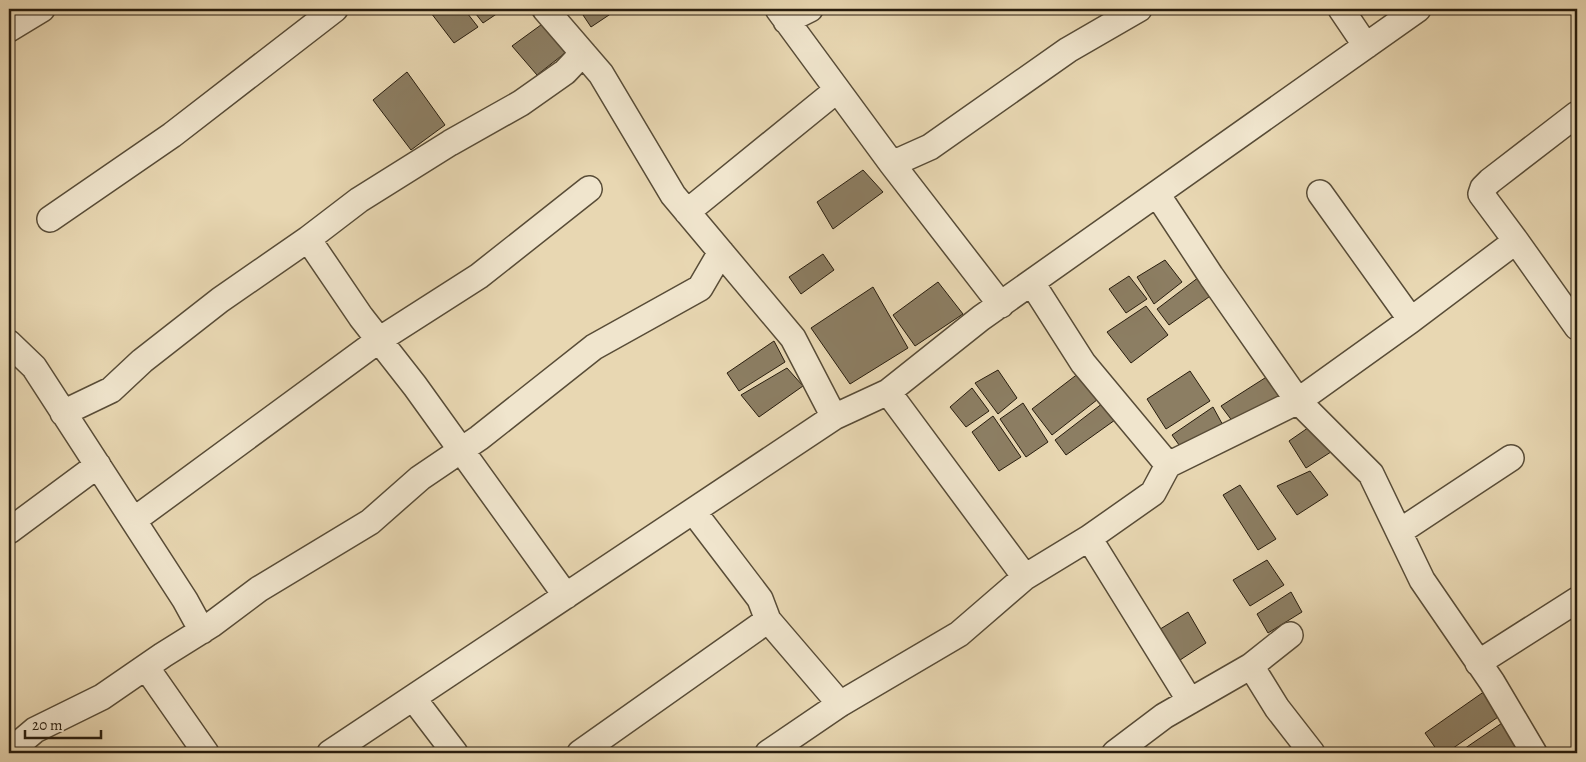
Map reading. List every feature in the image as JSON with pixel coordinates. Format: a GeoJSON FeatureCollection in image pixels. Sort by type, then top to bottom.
{"type":"FeatureCollection","features":[{"type":"Feature","properties":{"kind":"street"},"geometry":{"type":"LineString","coordinates":[[9,29],[42,9]]}},
{"type":"Feature","properties":{"kind":"street"},"geometry":{"type":"LineString","coordinates":[[50,219],[172,136],[335,9]]}},
{"type":"Feature","properties":{"kind":"street"},"geometry":{"type":"LineString","coordinates":[[545,9],[601,74],[673,195],[793,338],[834,417]]}},
{"type":"Feature","properties":{"kind":"street"},"geometry":{"type":"LineString","coordinates":[[810,9],[782,15],[892,164],[1001,305]]}},
{"type":"Feature","properties":{"kind":"street"},"geometry":{"type":"LineString","coordinates":[[892,164],[930,148],[1068,50],[1139,9]]}},
{"type":"Feature","properties":{"kind":"street"},"geometry":{"type":"LineString","coordinates":[[1341,9],[1366,46]]}},
{"type":"Feature","properties":{"kind":"street"},"geometry":{"type":"LineString","coordinates":[[330,753],[834,417],[888,392],[982,318],[1418,9]]}},
{"type":"Feature","properties":{"kind":"street"},"geometry":{"type":"LineString","coordinates":[[63,413],[111,390],[142,361],[220,300],[308,239],[359,200],[450,143],[521,103],[565,72],[583,53]]}},
{"type":"Feature","properties":{"kind":"street"},"geometry":{"type":"LineString","coordinates":[[687,212],[838,90]]}},
{"type":"Feature","properties":{"kind":"street"},"geometry":{"type":"LineString","coordinates":[[1577,114],[1490,181],[1483,188],[1481,194],[1577,327]]}},
{"type":"Feature","properties":{"kind":"street"},"geometry":{"type":"LineString","coordinates":[[134,520],[379,340],[479,276],[589,188]]}},
{"type":"Feature","properties":{"kind":"street"},"geometry":{"type":"LineString","coordinates":[[1320,193],[1411,320]]}},
{"type":"Feature","properties":{"kind":"street"},"geometry":{"type":"LineString","coordinates":[[1157,194],[1211,276],[1298,401],[1371,474],[1422,580],[1492,682],[1534,753]]}},
{"type":"Feature","properties":{"kind":"street"},"geometry":{"type":"LineString","coordinates":[[308,239],[361,317],[415,386],[566,596]]}},
{"type":"Feature","properties":{"kind":"street"},"geometry":{"type":"LineString","coordinates":[[768,753],[840,704],[958,634],[1025,578],[1089,538],[1153,493],[1168,465],[1298,401],[1411,320],[1516,241]]}},
{"type":"Feature","properties":{"kind":"street"},"geometry":{"type":"LineString","coordinates":[[9,752],[35,730],[102,697],[202,631],[259,589],[370,522],[420,478],[460,451],[532,397],[594,347],[700,288],[720,252]]}},
{"type":"Feature","properties":{"kind":"street"},"geometry":{"type":"LineString","coordinates":[[1032,283],[1082,363],[1168,465]]}},
{"type":"Feature","properties":{"kind":"street"},"geometry":{"type":"LineString","coordinates":[[9,343],[34,367],[186,600],[202,631]]}},
{"type":"Feature","properties":{"kind":"street"},"geometry":{"type":"LineString","coordinates":[[888,392],[1025,578]]}},
{"type":"Feature","properties":{"kind":"street"},"geometry":{"type":"LineString","coordinates":[[1399,532],[1511,458]]}},
{"type":"Feature","properties":{"kind":"street"},"geometry":{"type":"LineString","coordinates":[[9,531],[98,465]]}},
{"type":"Feature","properties":{"kind":"street"},"geometry":{"type":"LineString","coordinates":[[693,511],[760,599],[768,620],[840,704]]}},
{"type":"Feature","properties":{"kind":"street"},"geometry":{"type":"LineString","coordinates":[[1089,538],[1190,701]]}},
{"type":"Feature","properties":{"kind":"street"},"geometry":{"type":"LineString","coordinates":[[1478,663],[1577,600]]}},
{"type":"Feature","properties":{"kind":"street"},"geometry":{"type":"LineString","coordinates":[[580,753],[768,620]]}},
{"type":"Feature","properties":{"kind":"street"},"geometry":{"type":"LineString","coordinates":[[1115,753],[1164,716],[1251,666],[1290,636]]}},
{"type":"Feature","properties":{"kind":"street"},"geometry":{"type":"LineString","coordinates":[[1251,666],[1277,708],[1312,753]]}},
{"type":"Feature","properties":{"kind":"street"},"geometry":{"type":"LineString","coordinates":[[146,667],[206,753]]}},
{"type":"Feature","properties":{"kind":"street"},"geometry":{"type":"LineString","coordinates":[[413,698],[456,753]]}},
{"type":"Feature","properties":{"kind":"building"},"geometry":{"type":"Polygon","coordinates":[[[301,9],[321,9],[308,19],[301,9]]]}},
{"type":"Feature","properties":{"kind":"building"},"geometry":{"type":"Polygon","coordinates":[[[428,9],[464,9],[478,27],[454,43],[428,9]]]}},
{"type":"Feature","properties":{"kind":"building"},"geometry":{"type":"Polygon","coordinates":[[[472,9],[504,9],[483,23],[472,9]]]}},
{"type":"Feature","properties":{"kind":"building"},"geometry":{"type":"Polygon","coordinates":[[[579,9],[618,9],[591,27],[579,9]]]}},
{"type":"Feature","properties":{"kind":"building"},"geometry":{"type":"Polygon","coordinates":[[[545,22],[565,53],[537,75],[512,46],[545,22]]]}},
{"type":"Feature","properties":{"kind":"building"},"geometry":{"type":"Polygon","coordinates":[[[407,72],[445,125],[411,150],[373,100],[407,72]]]}},
{"type":"Feature","properties":{"kind":"building"},"geometry":{"type":"Polygon","coordinates":[[[863,170],[883,192],[833,229],[817,202],[863,170]]]}},
{"type":"Feature","properties":{"kind":"building"},"geometry":{"type":"Polygon","coordinates":[[[823,254],[834,270],[801,294],[789,277],[823,254]]]}},
{"type":"Feature","properties":{"kind":"building"},"geometry":{"type":"Polygon","coordinates":[[[1165,260],[1182,282],[1154,304],[1137,277],[1165,260]]]}},
{"type":"Feature","properties":{"kind":"building"},"geometry":{"type":"Polygon","coordinates":[[[1203,274],[1216,292],[1169,325],[1157,309],[1203,274]]]}},
{"type":"Feature","properties":{"kind":"building"},"geometry":{"type":"Polygon","coordinates":[[[1129,276],[1147,299],[1126,313],[1109,289],[1129,276]]]}},
{"type":"Feature","properties":{"kind":"building"},"geometry":{"type":"Polygon","coordinates":[[[938,282],[963,314],[915,346],[893,315],[938,282]]]}},
{"type":"Feature","properties":{"kind":"building"},"geometry":{"type":"Polygon","coordinates":[[[873,287],[908,348],[850,384],[811,328],[873,287]]]}},
{"type":"Feature","properties":{"kind":"building"},"geometry":{"type":"Polygon","coordinates":[[[1146,306],[1168,335],[1131,363],[1107,332],[1146,306]]]}},
{"type":"Feature","properties":{"kind":"building"},"geometry":{"type":"Polygon","coordinates":[[[774,341],[785,362],[739,391],[727,373],[774,341]]]}},
{"type":"Feature","properties":{"kind":"building"},"geometry":{"type":"Polygon","coordinates":[[[787,368],[803,386],[759,417],[741,395],[787,368]]]}},
{"type":"Feature","properties":{"kind":"building"},"geometry":{"type":"Polygon","coordinates":[[[998,370],[1017,398],[998,414],[975,383],[998,370]]]}},
{"type":"Feature","properties":{"kind":"building"},"geometry":{"type":"Polygon","coordinates":[[[1190,371],[1210,401],[1166,429],[1147,399],[1190,371]]]}},
{"type":"Feature","properties":{"kind":"building"},"geometry":{"type":"Polygon","coordinates":[[[1079,373],[1102,396],[1052,435],[1032,409],[1079,373]]]}},
{"type":"Feature","properties":{"kind":"building"},"geometry":{"type":"Polygon","coordinates":[[[1268,376],[1284,397],[1236,426],[1221,406],[1268,376]]]}},
{"type":"Feature","properties":{"kind":"building"},"geometry":{"type":"Polygon","coordinates":[[[972,388],[989,411],[966,427],[950,407],[972,388]]]}},
{"type":"Feature","properties":{"kind":"building"},"geometry":{"type":"Polygon","coordinates":[[[1023,403],[1048,442],[1026,457],[1000,419],[1023,403]]]}},
{"type":"Feature","properties":{"kind":"building"},"geometry":{"type":"Polygon","coordinates":[[[1103,403],[1115,420],[1066,455],[1055,440],[1103,403]]]}},
{"type":"Feature","properties":{"kind":"building"},"geometry":{"type":"Polygon","coordinates":[[[1213,407],[1225,429],[1184,452],[1172,435],[1213,407]]]}},
{"type":"Feature","properties":{"kind":"building"},"geometry":{"type":"Polygon","coordinates":[[[993,416],[1021,457],[999,471],[972,432],[993,416]]]}},
{"type":"Feature","properties":{"kind":"building"},"geometry":{"type":"Polygon","coordinates":[[[1315,423],[1334,450],[1306,468],[1289,441],[1315,423]]]}},
{"type":"Feature","properties":{"kind":"building"},"geometry":{"type":"Polygon","coordinates":[[[1310,471],[1328,495],[1297,515],[1277,486],[1310,471]]]}},
{"type":"Feature","properties":{"kind":"building"},"geometry":{"type":"Polygon","coordinates":[[[1240,485],[1276,539],[1258,550],[1223,495],[1240,485]]]}},
{"type":"Feature","properties":{"kind":"building"},"geometry":{"type":"Polygon","coordinates":[[[1267,560],[1284,585],[1250,606],[1233,580],[1267,560]]]}},
{"type":"Feature","properties":{"kind":"building"},"geometry":{"type":"Polygon","coordinates":[[[1291,592],[1302,612],[1268,633],[1257,614],[1291,592]]]}},
{"type":"Feature","properties":{"kind":"building"},"geometry":{"type":"Polygon","coordinates":[[[1188,612],[1206,643],[1177,662],[1157,631],[1188,612]]]}},
{"type":"Feature","properties":{"kind":"building"},"geometry":{"type":"Polygon","coordinates":[[[1485,691],[1501,715],[1446,753],[1439,753],[1425,733],[1485,691]]]}},
{"type":"Feature","properties":{"kind":"building"},"geometry":{"type":"Polygon","coordinates":[[[1505,721],[1517,747],[1505,753],[1458,753],[1505,721]]]}}]}
